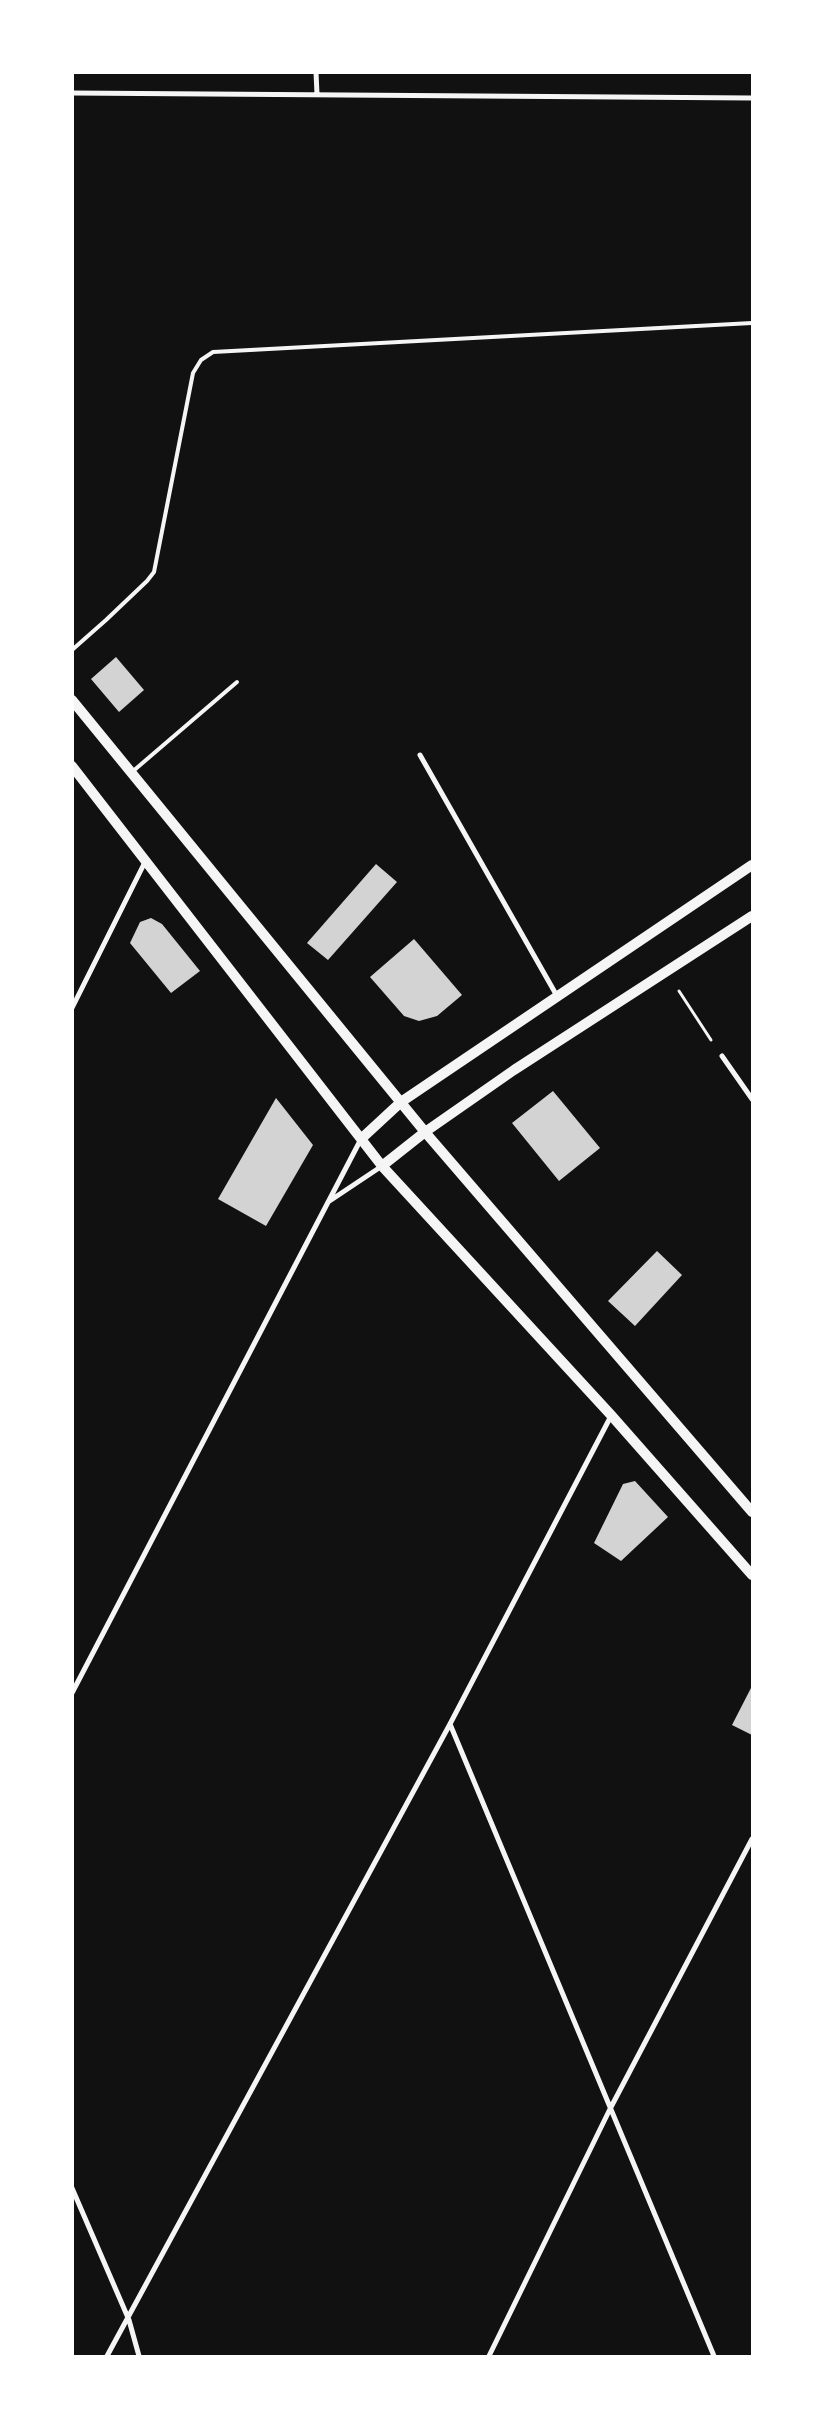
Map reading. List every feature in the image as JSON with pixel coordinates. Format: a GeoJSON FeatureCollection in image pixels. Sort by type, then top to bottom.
{"type":"FeatureCollection","features":[{"type":"Feature","properties":{"kind":"main road"},"geometry":{"type":"LineString","coordinates":[[72,700],[424,1132],[752,1512]]}},
{"type":"Feature","properties":{"kind":"main road"},"geometry":{"type":"LineString","coordinates":[[72,766],[382,1166],[611,1415],[752,1575]]}},
{"type":"Feature","properties":{"kind":"main road"},"geometry":{"type":"LineString","coordinates":[[361,1139],[401,1102],[752,865]]}},
{"type":"Feature","properties":{"kind":"main road"},"geometry":{"type":"LineString","coordinates":[[382,1166],[424,1132],[514,1070],[752,916]]}},
{"type":"Feature","properties":{"kind":"street"},"geometry":{"type":"LineString","coordinates":[[316,72],[317,94]]}},
{"type":"Feature","properties":{"kind":"street"},"geometry":{"type":"LineString","coordinates":[[72,93],[752,98]]}},
{"type":"Feature","properties":{"kind":"street"},"geometry":{"type":"LineString","coordinates":[[420,755],[557,996]]}},
{"type":"Feature","properties":{"kind":"street"},"geometry":{"type":"LineString","coordinates":[[72,1008],[146,860]]}},
{"type":"Feature","properties":{"kind":"street"},"geometry":{"type":"LineString","coordinates":[[722,1056],[752,1099]]}},
{"type":"Feature","properties":{"kind":"street"},"geometry":{"type":"LineString","coordinates":[[72,1692],[361,1139]]}},
{"type":"Feature","properties":{"kind":"street"},"geometry":{"type":"LineString","coordinates":[[327,1202],[382,1166]]}},
{"type":"Feature","properties":{"kind":"street"},"geometry":{"type":"LineString","coordinates":[[107,2356],[129,2320],[450,1724],[611,1415]]}},
{"type":"Feature","properties":{"kind":"street"},"geometry":{"type":"LineString","coordinates":[[450,1724],[714,2356]]}},
{"type":"Feature","properties":{"kind":"street"},"geometry":{"type":"LineString","coordinates":[[489,2356],[610,2109],[752,1839]]}},
{"type":"Feature","properties":{"kind":"street"},"geometry":{"type":"LineString","coordinates":[[72,2188],[129,2320],[139,2356]]}},
{"type":"Feature","properties":{"kind":"lane"},"geometry":{"type":"LineString","coordinates":[[72,650],[106,620],[154,572],[193,372],[201,360],[213,352],[752,323]]}},
{"type":"Feature","properties":{"kind":"lane"},"geometry":{"type":"LineString","coordinates":[[132,772],[237,682]]}},
{"type":"Feature","properties":{"kind":"path"},"geometry":{"type":"LineString","coordinates":[[666,971],[722,1056]]}},
{"type":"Feature","properties":{"kind":"building"},"geometry":{"type":"Polygon","coordinates":[[[116,657],[144,690],[119,712],[91,679],[116,657]]]}},
{"type":"Feature","properties":{"kind":"building"},"geometry":{"type":"Polygon","coordinates":[[[376,864],[397,882],[328,960],[307,943],[376,864]]]}},
{"type":"Feature","properties":{"kind":"building"},"geometry":{"type":"Polygon","coordinates":[[[151,918],[162,924],[200,971],[171,993],[130,943],[140,922],[151,918]]]}},
{"type":"Feature","properties":{"kind":"building"},"geometry":{"type":"Polygon","coordinates":[[[414,939],[462,995],[437,1016],[419,1021],[404,1016],[370,977],[414,939]]]}},
{"type":"Feature","properties":{"kind":"building"},"geometry":{"type":"Polygon","coordinates":[[[553,1091],[600,1148],[559,1181],[512,1123],[553,1091]]]}},
{"type":"Feature","properties":{"kind":"building"},"geometry":{"type":"Polygon","coordinates":[[[276,1098],[313,1145],[266,1226],[218,1199],[276,1098]]]}},
{"type":"Feature","properties":{"kind":"building"},"geometry":{"type":"Polygon","coordinates":[[[657,1251],[682,1275],[635,1326],[608,1301],[657,1251]]]}},
{"type":"Feature","properties":{"kind":"building"},"geometry":{"type":"Polygon","coordinates":[[[635,1481],[668,1517],[621,1561],[594,1543],[623,1484],[635,1481]]]}},
{"type":"Feature","properties":{"kind":"building"},"geometry":{"type":"Polygon","coordinates":[[[752,1686],[752,1735],[732,1725],[752,1686]]]}}]}
